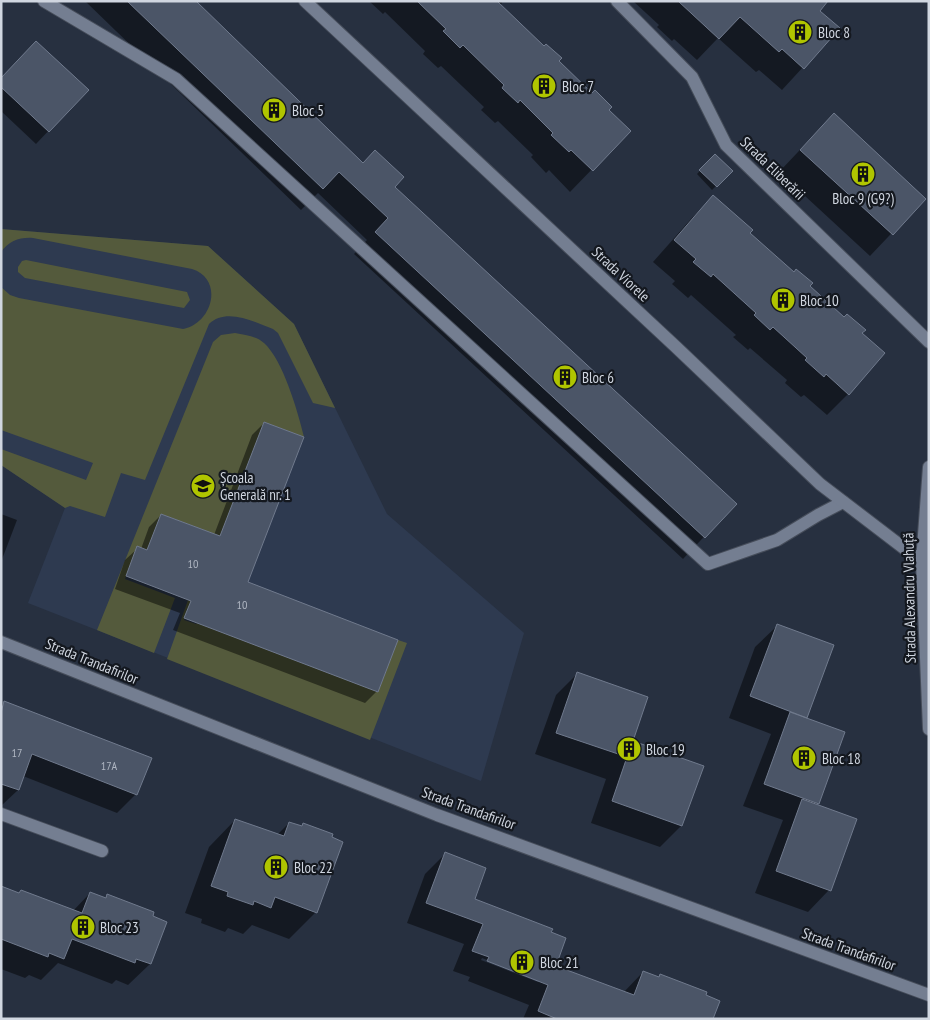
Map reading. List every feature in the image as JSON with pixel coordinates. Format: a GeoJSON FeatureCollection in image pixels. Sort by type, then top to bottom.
{"type":"FeatureCollection","features":[{"type":"Feature","properties":{"kind":"street"},"geometry":{"type":"LineString","coordinates":[[44,1],[176,79],[708,564],[777,540],[843,502]]}},
{"type":"Feature","properties":{"kind":"street","name":"Strada Viorele"},"geometry":{"type":"LineString","coordinates":[[304,1],[676,347],[820,484],[922,562]]}},
{"type":"Feature","properties":{"kind":"street","name":"Strada Eliberării"},"geometry":{"type":"LineString","coordinates":[[618,1],[692,77],[726,145],[929,342]]}},
{"type":"Feature","properties":{"kind":"street","name":"Strada Alexandru Vlahuță"},"geometry":{"type":"LineString","coordinates":[[929,467],[922,562],[929,728]]}},
{"type":"Feature","properties":{"kind":"street","name":"Strada Trandafirilor"},"geometry":{"type":"LineString","coordinates":[[1,642],[437,814],[929,994]]}},
{"type":"Feature","properties":{"kind":"street"},"geometry":{"type":"LineString","coordinates":[[1,814],[102,851]]}},
{"type":"Feature","properties":{"kind":"shaded area","name":"Școala Generală nr. 1"},"geometry":{"type":"Polygon","coordinates":[[[1,229],[208,246],[294,324],[387,514],[524,633],[481,781],[28,603],[65,508],[1,465],[1,229]]]}},
{"type":"Feature","properties":{"kind":"green space"},"geometry":{"type":"Polygon","coordinates":[[[1,229],[208,246],[294,324],[335,408],[313,403],[278,333],[273,329],[232,316],[216,319],[209,324],[145,480],[121,473],[105,517],[70,506],[65,508],[1,465],[1,449],[86,480],[93,463],[1,430],[1,287],[10,295],[19,298],[183,329],[193,325],[202,318],[211,300],[211,291],[208,282],[202,274],[192,269],[33,238],[15,240],[1,252],[1,229]]]}},
{"type":"Feature","properties":{"kind":"green space"},"geometry":{"type":"Polygon","coordinates":[[[26,260],[187,292],[190,300],[184,308],[25,278],[18,272],[18,267],[22,261],[26,260]]]}},
{"type":"Feature","properties":{"kind":"green space"},"geometry":{"type":"Polygon","coordinates":[[[235,333],[258,339],[271,351],[289,387],[304,437],[264,422],[220,536],[161,514],[147,550],[137,547],[125,579],[175,598],[154,653],[97,630],[213,342],[221,335],[235,333]]]}},
{"type":"Feature","properties":{"kind":"green space"},"geometry":{"type":"Polygon","coordinates":[[[188,600],[191,601],[184,620],[197,623],[378,692],[398,640],[407,643],[370,740],[167,659],[188,600]]]}},
{"type":"Feature","properties":{"kind":"building"},"geometry":{"type":"Polygon","coordinates":[[[127,1],[196,1],[363,163],[375,150],[404,177],[395,187],[737,504],[705,538],[375,232],[388,218],[339,172],[323,189],[127,1]]]}},
{"type":"Feature","properties":{"kind":"building","name":"Bloc 7"},"geometry":{"type":"Polygon","coordinates":[[[417,1],[497,1],[544,46],[546,44],[562,58],[559,61],[592,93],[595,90],[612,107],[609,110],[631,131],[593,171],[571,150],[569,152],[551,135],[553,133],[520,100],[518,103],[502,88],[504,85],[463,45],[460,48],[443,31],[446,29],[417,1]]]}},
{"type":"Feature","properties":{"kind":"building","name":"Bloc 8"},"geometry":{"type":"Polygon","coordinates":[[[678,1],[828,1],[820,11],[840,28],[804,69],[782,49],[779,52],[740,17],[719,39],[678,1]]]}},
{"type":"Feature","properties":{"kind":"building"},"geometry":{"type":"Polygon","coordinates":[[[36,41],[89,90],[49,132],[1,87],[1,78],[36,41]]]}},
{"type":"Feature","properties":{"kind":"building","name":"Bloc 9 (G9?)"},"geometry":{"type":"Polygon","coordinates":[[[834,113],[926,199],[893,235],[800,150],[834,113]]]}},
{"type":"Feature","properties":{"kind":"building"},"geometry":{"type":"Polygon","coordinates":[[[715,154],[733,171],[717,187],[699,170],[715,154]]]}},
{"type":"Feature","properties":{"kind":"building","name":"Bloc 10"},"geometry":{"type":"Polygon","coordinates":[[[713,195],[753,230],[750,233],[794,272],[796,269],[813,283],[810,286],[844,317],[847,314],[866,330],[862,333],[885,353],[849,395],[826,374],[824,377],[805,360],[807,358],[773,327],[770,330],[754,315],[756,313],[713,274],[711,277],[693,262],[696,259],[674,240],[713,195]]]}},
{"type":"Feature","properties":{"kind":"building"},"geometry":{"type":"Polygon","coordinates":[[[264,422],[304,437],[248,582],[398,640],[378,692],[184,618],[191,601],[126,576],[137,546],[147,550],[161,514],[220,536],[264,422]]]}},
{"type":"Feature","properties":{"kind":"building"},"geometry":{"type":"Polygon","coordinates":[[[777,624],[834,645],[807,718],[750,696],[777,624]]]}},
{"type":"Feature","properties":{"kind":"building","name":"Bloc 19"},"geometry":{"type":"Polygon","coordinates":[[[577,672],[648,697],[633,741],[704,766],[682,826],[612,801],[627,757],[556,733],[577,672]]]}},
{"type":"Feature","properties":{"kind":"building"},"geometry":{"type":"Polygon","coordinates":[[[4,701],[152,758],[137,795],[32,754],[19,790],[1,784],[1,713],[4,701]]]}},
{"type":"Feature","properties":{"kind":"building"},"geometry":{"type":"Polygon","coordinates":[[[790,712],[845,732],[819,804],[764,784],[790,712]]]}},
{"type":"Feature","properties":{"kind":"building"},"geometry":{"type":"Polygon","coordinates":[[[802,799],[857,819],[831,891],[776,871],[802,799]]]}},
{"type":"Feature","properties":{"kind":"building","name":"Bloc 22"},"geometry":{"type":"Polygon","coordinates":[[[235,819],[284,836],[289,822],[302,826],[303,823],[333,834],[332,837],[343,842],[317,913],[275,897],[271,908],[254,901],[253,905],[227,896],[228,892],[211,886],[235,819]]]}},
{"type":"Feature","properties":{"kind":"building","name":"Bloc 21"},"geometry":{"type":"Polygon","coordinates":[[[445,852],[486,868],[475,899],[553,929],[551,932],[566,938],[556,966],[634,995],[643,971],[659,977],[660,974],[707,992],[706,995],[720,1001],[713,1019],[557,1019],[538,1011],[548,985],[487,961],[489,957],[472,951],[483,924],[426,903],[445,852]]]}},
{"type":"Feature","properties":{"kind":"building","name":"Bloc 23"},"geometry":{"type":"Polygon","coordinates":[[[1,886],[19,893],[21,890],[82,913],[90,892],[106,898],[107,894],[154,912],[153,916],[167,922],[151,964],[136,959],[135,963],[72,939],[64,959],[49,953],[48,957],[1,939],[1,886]]]}},
{"type":"Feature","properties":{"kind":"place","name":"Bloc 8"},"geometry":{"type":"Point","coordinates":[800,32]}},
{"type":"Feature","properties":{"kind":"place","name":"Bloc 7"},"geometry":{"type":"Point","coordinates":[544,86]}},
{"type":"Feature","properties":{"kind":"place","name":"Bloc 5"},"geometry":{"type":"Point","coordinates":[274,110]}},
{"type":"Feature","properties":{"kind":"place","name":"Bloc 9 (G9?)"},"geometry":{"type":"Point","coordinates":[863,174]}},
{"type":"Feature","properties":{"kind":"place","name":"Bloc 10"},"geometry":{"type":"Point","coordinates":[783,300]}},
{"type":"Feature","properties":{"kind":"place","name":"Bloc 6"},"geometry":{"type":"Point","coordinates":[565,377]}},
{"type":"Feature","properties":{"kind":"place","name":"Școala Generală nr. 1"},"geometry":{"type":"Point","coordinates":[203,486]}},
{"type":"Feature","properties":{"kind":"place","name":"Bloc 19"},"geometry":{"type":"Point","coordinates":[629,749]}},
{"type":"Feature","properties":{"kind":"place","name":"Bloc 18"},"geometry":{"type":"Point","coordinates":[804,758]}},
{"type":"Feature","properties":{"kind":"place","name":"Bloc 22"},"geometry":{"type":"Point","coordinates":[276,867]}},
{"type":"Feature","properties":{"kind":"place","name":"Bloc 23"},"geometry":{"type":"Point","coordinates":[83,927]}},
{"type":"Feature","properties":{"kind":"place","name":"Bloc 21"},"geometry":{"type":"Point","coordinates":[522,962]}}]}
